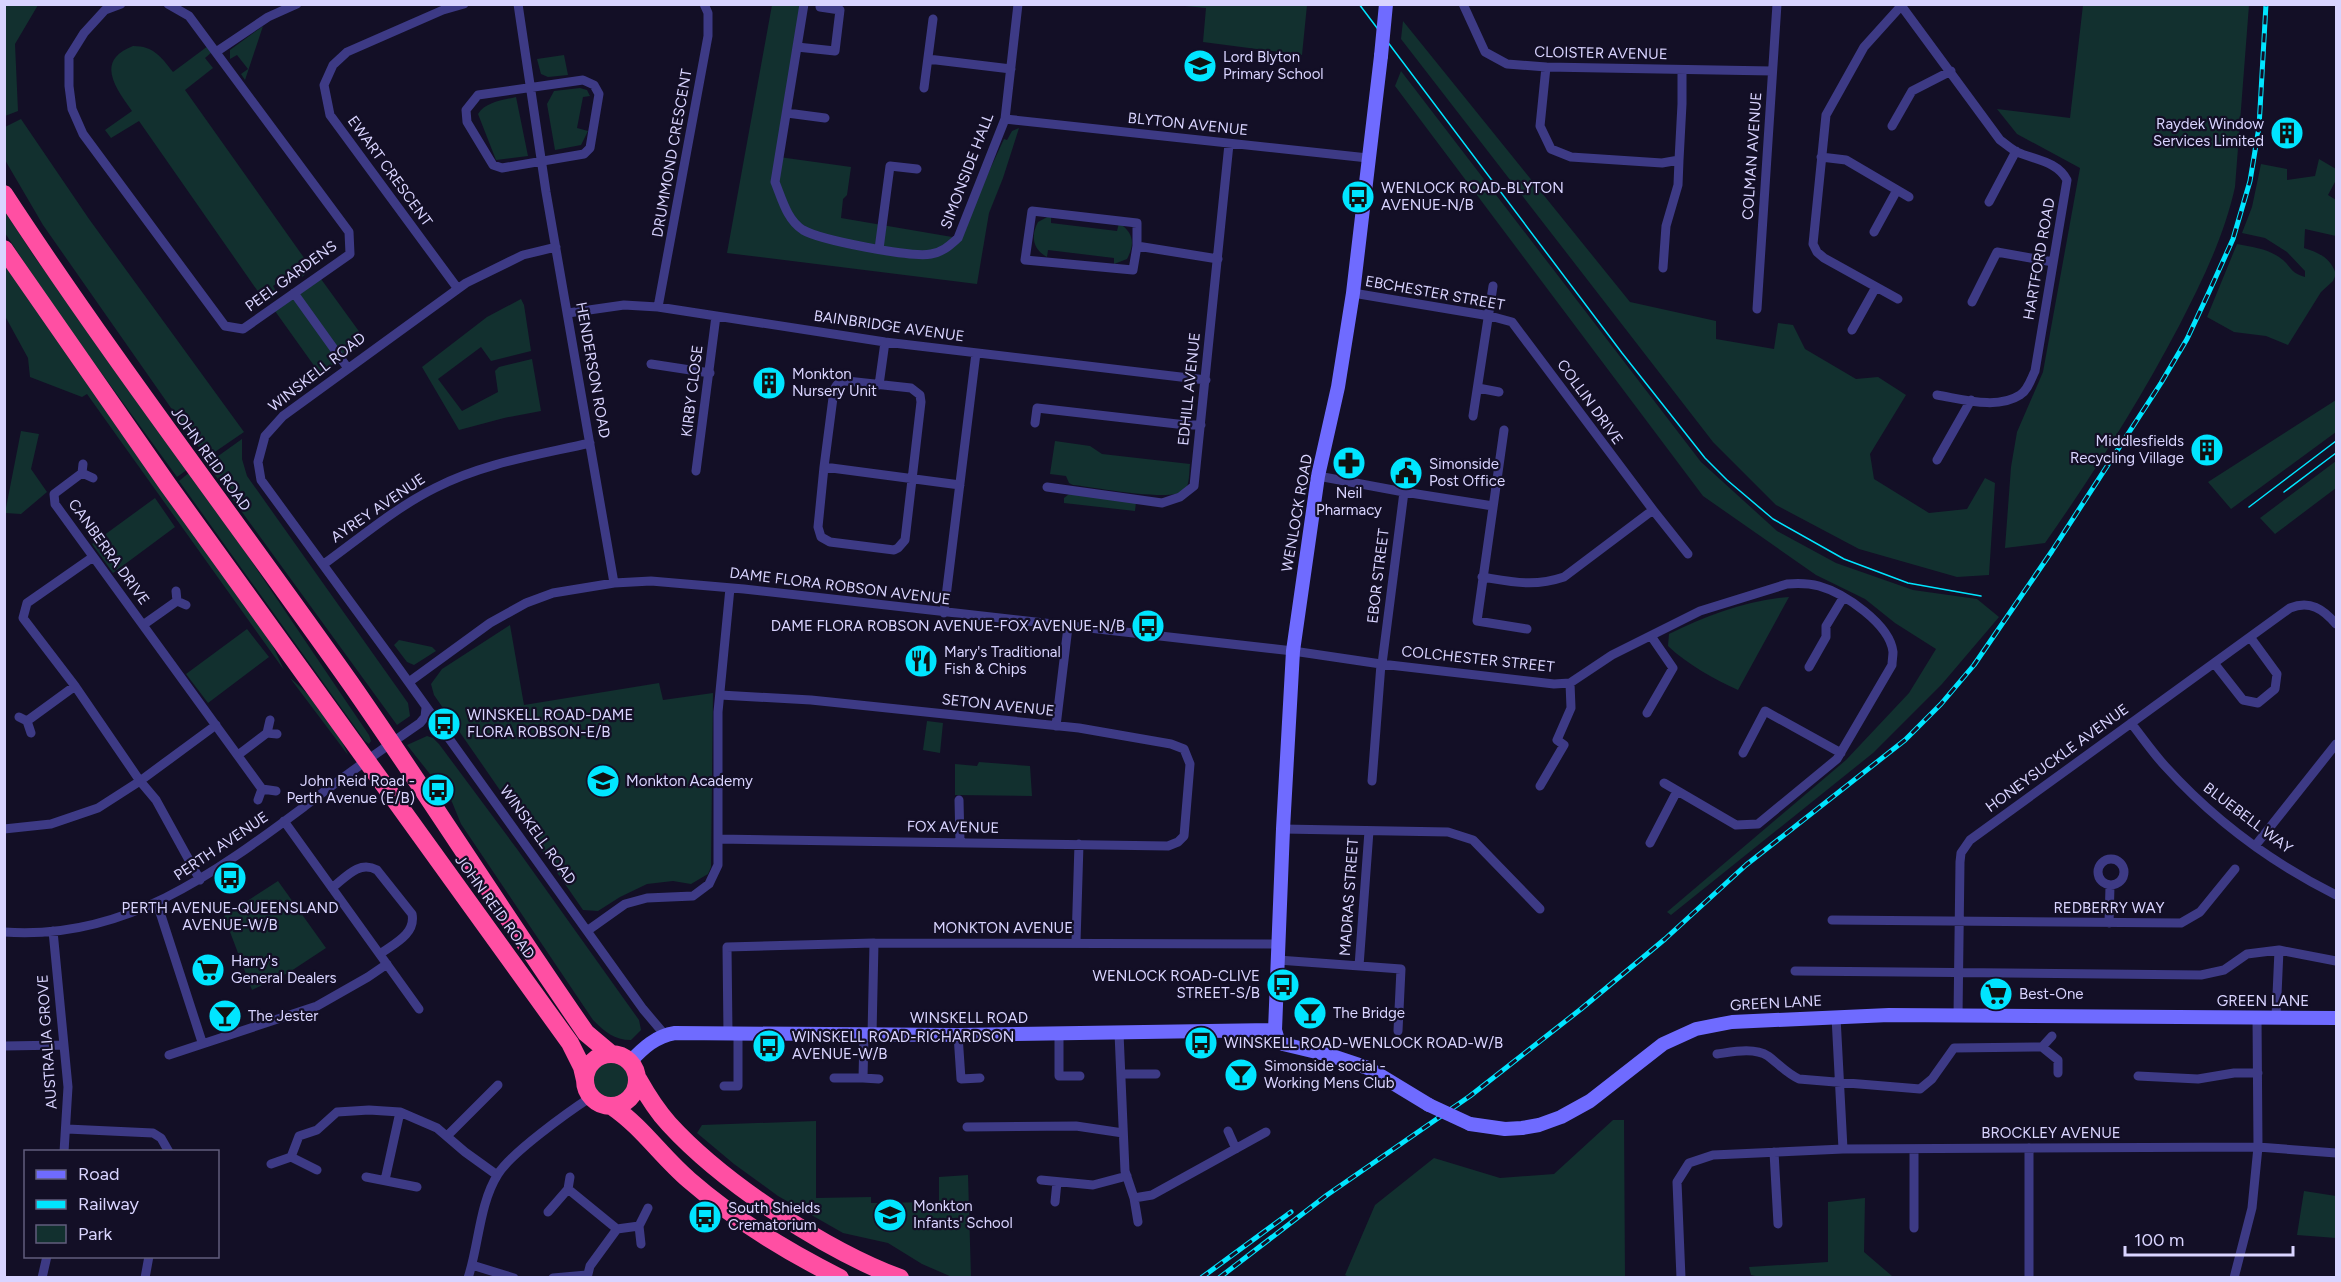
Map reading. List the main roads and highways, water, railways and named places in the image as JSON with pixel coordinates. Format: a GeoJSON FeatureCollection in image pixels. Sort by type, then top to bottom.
{"type":"FeatureCollection","features":[{"type":"Feature","properties":{"kind":"highway","name":"JOHN REID ROAD"},"geometry":{"type":"LineString","coordinates":[[4,194],[51,266],[391,743],[579,1024],[597,1044],[611,1054]]}},
{"type":"Feature","properties":{"kind":"highway","name":"JOHN REID ROAD"},"geometry":{"type":"LineString","coordinates":[[4,249],[168,486],[570,1043],[582,1067],[588,1089]]}},
{"type":"Feature","properties":{"kind":"highway"},"geometry":{"type":"LineString","coordinates":[[638,1079],[633,1095],[621,1105],[613,1107],[605,1106],[588,1089],[590,1065],[595,1059],[611,1054],[625,1057],[670,1125],[706,1170],[780,1225],[786,1232],[779,1246]]}},
{"type":"Feature","properties":{"kind":"highway"},"geometry":{"type":"LineString","coordinates":[[613,1107],[638,1126],[689,1180],[742,1221],[779,1246],[840,1278]]}},
{"type":"Feature","properties":{"kind":"highway"},"geometry":{"type":"LineString","coordinates":[[670,1125],[724,1175],[766,1205],[822,1239],[900,1278]]}},
{"type":"Feature","properties":{"kind":"tram line"},"geometry":{"type":"LineString","coordinates":[[1359,4],[1622,353],[1705,458],[1727,480],[1773,519],[1844,559],[1908,583],[1981,596]]}},
{"type":"Feature","properties":{"kind":"tram line"},"geometry":{"type":"LineString","coordinates":[[2249,507],[2336,441]]}},
{"type":"Feature","properties":{"kind":"tram line"},"geometry":{"type":"LineString","coordinates":[[2284,492],[2336,453]]}},
{"type":"Feature","properties":{"kind":"railway"},"geometry":{"type":"LineString","coordinates":[[1219,1278],[1327,1195],[1470,1096],[1581,1009],[1665,939],[1746,865],[1905,740],[1941,704],[1974,665],[2052,551],[2161,383],[2187,339],[2233,239],[2250,181],[2259,127],[2266,4]]}},
{"type":"Feature","properties":{"kind":"railway"},"geometry":{"type":"LineString","coordinates":[[1201,1278],[1291,1212]]}},
{"type":"Feature","properties":{"kind":"place","name":"Lord Blyton Primary School"},"geometry":{"type":"Point","coordinates":[1200,66]}},
{"type":"Feature","properties":{"kind":"place","name":"Raydek Window Services Limited"},"geometry":{"type":"Point","coordinates":[2287,133]}},
{"type":"Feature","properties":{"kind":"place","name":"WENLOCK ROAD-BLYTON AVENUE-N/B"},"geometry":{"type":"Point","coordinates":[1358,197]}},
{"type":"Feature","properties":{"kind":"place","name":"Monkton Nursery Unit"},"geometry":{"type":"Point","coordinates":[769,383]}},
{"type":"Feature","properties":{"kind":"place","name":"Middlesfields Recycling Village"},"geometry":{"type":"Point","coordinates":[2207,450]}},
{"type":"Feature","properties":{"kind":"place","name":"Neil Pharmacy"},"geometry":{"type":"Point","coordinates":[1349,463]}},
{"type":"Feature","properties":{"kind":"place","name":"Simonside Post Office"},"geometry":{"type":"Point","coordinates":[1406,473]}},
{"type":"Feature","properties":{"kind":"place","name":"DAME FLORA ROBSON AVENUE-FOX AVENUE-N/B"},"geometry":{"type":"Point","coordinates":[1148,626]}},
{"type":"Feature","properties":{"kind":"place","name":"Mary's Traditional Fish & Chips"},"geometry":{"type":"Point","coordinates":[921,661]}},
{"type":"Feature","properties":{"kind":"place","name":"WINSKELL ROAD-DAME FLORA ROBSON-E/B"},"geometry":{"type":"Point","coordinates":[444,724]}},
{"type":"Feature","properties":{"kind":"place","name":"Monkton Academy"},"geometry":{"type":"Point","coordinates":[603,781]}},
{"type":"Feature","properties":{"kind":"place","name":"John Reid Road - Perth Avenue (E/B)"},"geometry":{"type":"Point","coordinates":[438,790]}},
{"type":"Feature","properties":{"kind":"place","name":"PERTH AVENUE-QUEENSLAND AVENUE-W/B"},"geometry":{"type":"Point","coordinates":[230,878]}},
{"type":"Feature","properties":{"kind":"place","name":"Harry's General Dealers"},"geometry":{"type":"Point","coordinates":[208,970]}},
{"type":"Feature","properties":{"kind":"place","name":"WENLOCK ROAD-CLIVE STREET-S/B"},"geometry":{"type":"Point","coordinates":[1283,985]}},
{"type":"Feature","properties":{"kind":"place","name":"Best-One"},"geometry":{"type":"Point","coordinates":[1996,994]}},
{"type":"Feature","properties":{"kind":"place","name":"The Bridge"},"geometry":{"type":"Point","coordinates":[1310,1013]}},
{"type":"Feature","properties":{"kind":"place","name":"The Jester"},"geometry":{"type":"Point","coordinates":[225,1016]}},
{"type":"Feature","properties":{"kind":"place","name":"WINSKELL ROAD-WENLOCK ROAD-W/B"},"geometry":{"type":"Point","coordinates":[1201,1043]}},
{"type":"Feature","properties":{"kind":"place","name":"WINSKELL ROAD-RICHARDSON AVENUE-W/B"},"geometry":{"type":"Point","coordinates":[769,1046]}},
{"type":"Feature","properties":{"kind":"place","name":"Simonside social - Working Mens Club"},"geometry":{"type":"Point","coordinates":[1241,1075]}},
{"type":"Feature","properties":{"kind":"place","name":"Monkton Infants' School"},"geometry":{"type":"Point","coordinates":[890,1215]}},
{"type":"Feature","properties":{"kind":"place","name":"South Shields Crematorium"},"geometry":{"type":"Point","coordinates":[705,1217]}}]}
